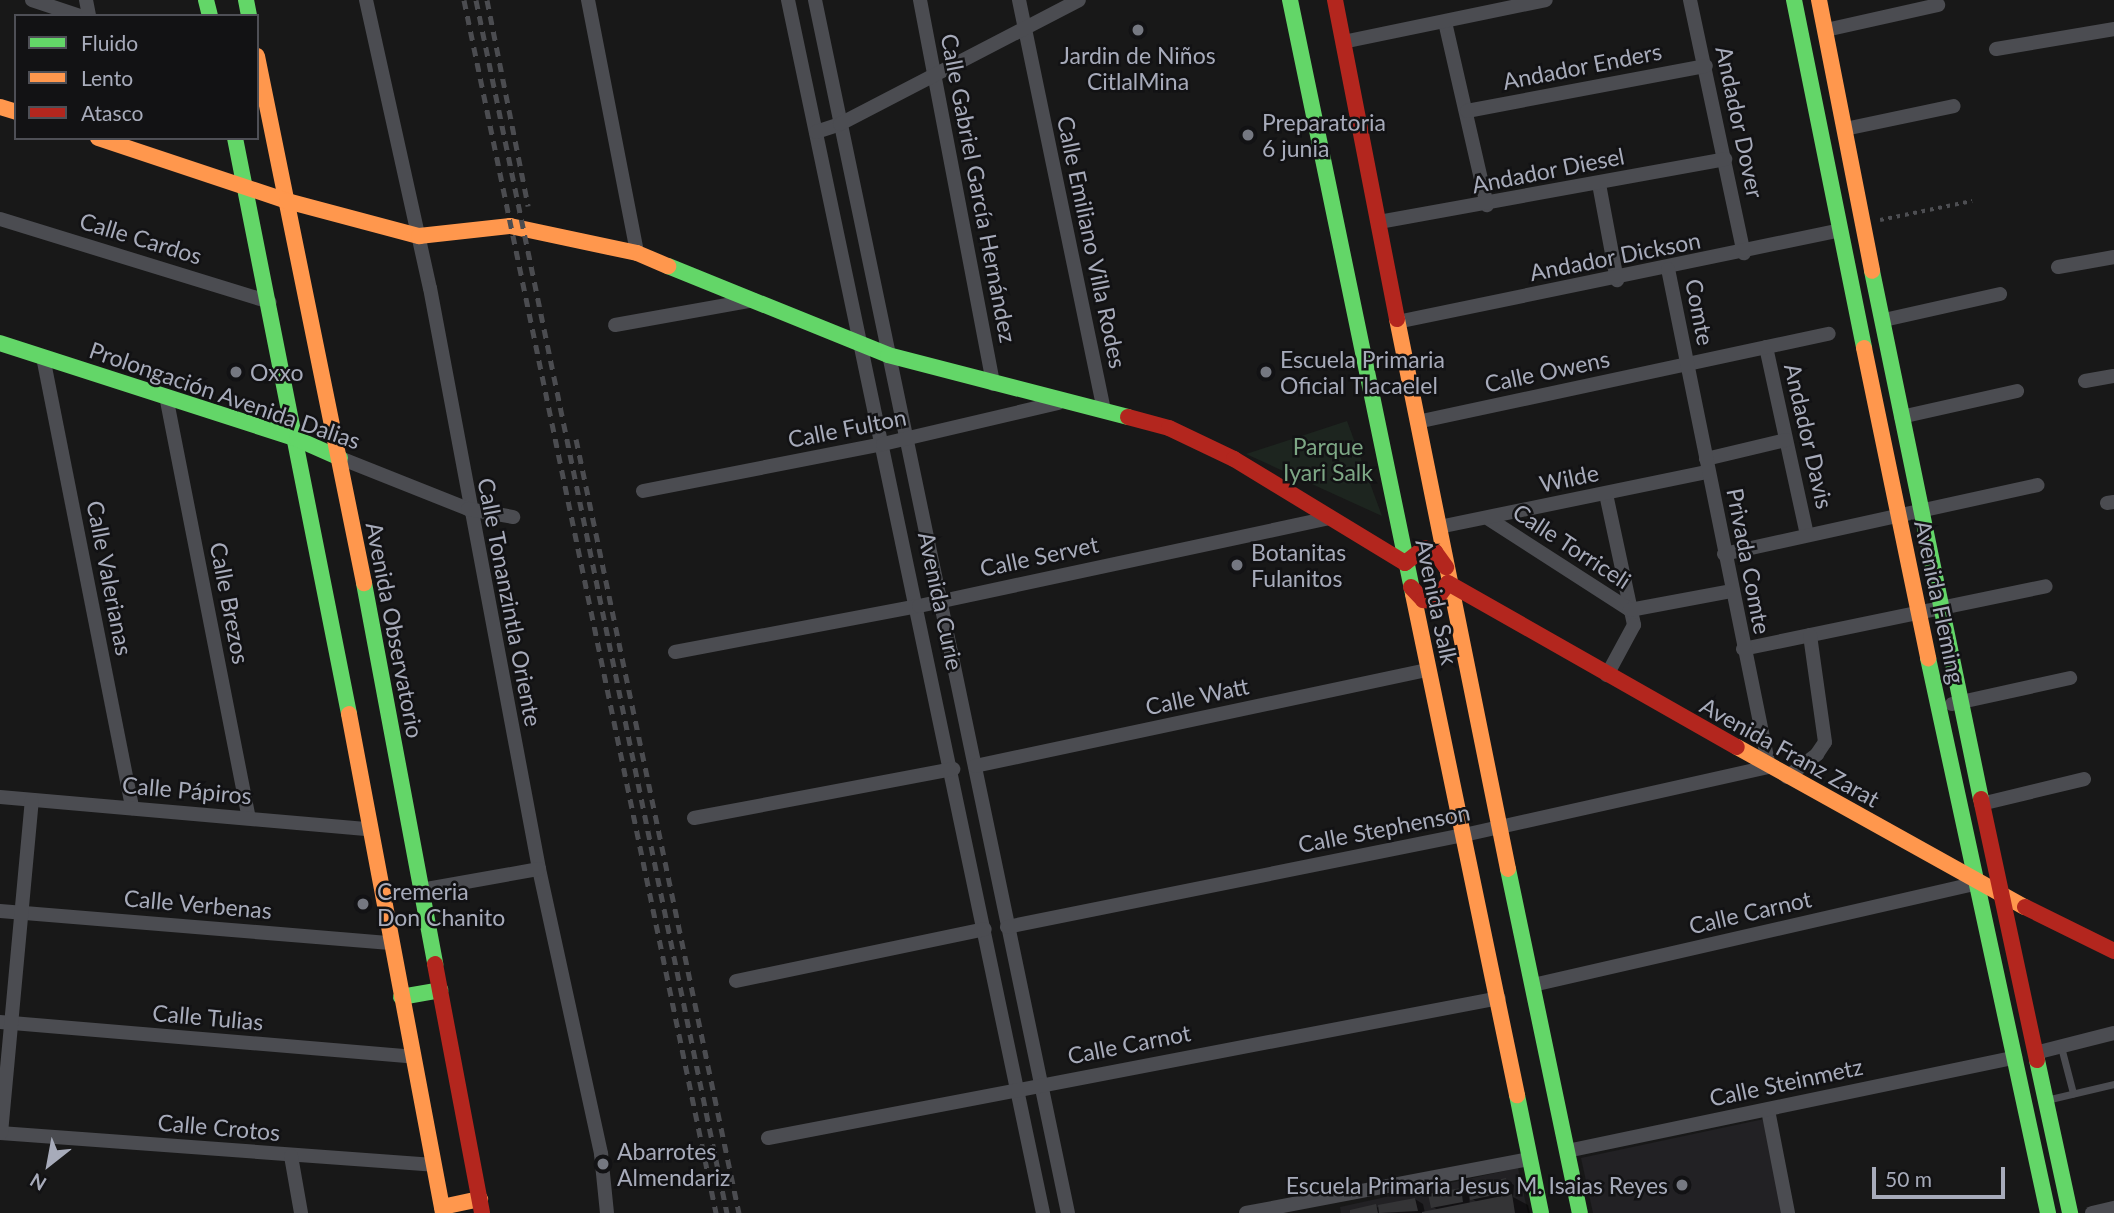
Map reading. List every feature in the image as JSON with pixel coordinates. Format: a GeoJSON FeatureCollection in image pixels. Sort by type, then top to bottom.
{"type":"FeatureCollection","features":[{"type":"Feature","properties":{"kind":"street"},"geometry":{"type":"LineString","coordinates":[[32,0],[74,14]]}},
{"type":"Feature","properties":{"kind":"street","name":"Calle Tonanzintla Oriente"},"geometry":{"type":"LineString","coordinates":[[366,0],[419,236],[468,509],[538,869],[601,1154],[607,1213]]}},
{"type":"Feature","properties":{"kind":"street"},"geometry":{"type":"LineString","coordinates":[[588,0],[637,253]]}},
{"type":"Feature","properties":{"kind":"street","name":"Avenida Curie"},"geometry":{"type":"LineString","coordinates":[[788,0],[919,606],[1043,1213]]}},
{"type":"Feature","properties":{"kind":"street","name":"Avenida Curie"},"geometry":{"type":"LineString","coordinates":[[815,0],[1068,1213]]}},
{"type":"Feature","properties":{"kind":"street","name":"Calle Gabriel García Hernández"},"geometry":{"type":"LineString","coordinates":[[920,0],[993,384]]}},
{"type":"Feature","properties":{"kind":"street","name":"Calle Emiliano Villa Rodes"},"geometry":{"type":"LineString","coordinates":[[1019,0],[1104,410]]}},
{"type":"Feature","properties":{"kind":"street"},"geometry":{"type":"LineString","coordinates":[[816,132],[840,124],[1026,31],[1079,0]]}},
{"type":"Feature","properties":{"kind":"street","name":"Avenida Salk"},"geometry":{"type":"LineString","coordinates":[[1290,0],[1405,563],[1499,998],[1541,1213]]}},
{"type":"Feature","properties":{"kind":"street","name":"Avenida Salk"},"geometry":{"type":"LineString","coordinates":[[1335,0],[1447,575],[1580,1213]]}},
{"type":"Feature","properties":{"kind":"street"},"geometry":{"type":"LineString","coordinates":[[1343,42],[1546,0]]}},
{"type":"Feature","properties":{"kind":"street","name":"Andador Dover"},"geometry":{"type":"LineString","coordinates":[[1690,0],[1744,253]]}},
{"type":"Feature","properties":{"kind":"street","name":"Avenida Fleming"},"geometry":{"type":"LineString","coordinates":[[1794,0],[1898,517],[2048,1213]]}},
{"type":"Feature","properties":{"kind":"street","name":"Avenida Fleming"},"geometry":{"type":"LineString","coordinates":[[1819,0],[1884,320],[1919,512],[2070,1213]]}},
{"type":"Feature","properties":{"kind":"street"},"geometry":{"type":"LineString","coordinates":[[1826,30],[1938,5]]}},
{"type":"Feature","properties":{"kind":"street"},"geometry":{"type":"LineString","coordinates":[[1445,22],[1487,205]]}},
{"type":"Feature","properties":{"kind":"street"},"geometry":{"type":"LineString","coordinates":[[1996,49],[2114,29]]}},
{"type":"Feature","properties":{"kind":"street","name":"Andador Enders"},"geometry":{"type":"LineString","coordinates":[[1467,111],[1706,65]]}},
{"type":"Feature","properties":{"kind":"street","name":"Avenida Observatorio"},"geometry":{"type":"LineString","coordinates":[[259,74],[340,458],[481,1206]]}},
{"type":"Feature","properties":{"kind":"street"},"geometry":{"type":"LineString","coordinates":[[1845,129],[1954,106]]}},
{"type":"Feature","properties":{"kind":"street"},"geometry":{"type":"LineString","coordinates":[[104,140],[287,201],[419,236],[510,226],[637,253],[758,299],[888,355],[1058,402],[1104,410],[1169,428],[1234,459],[1405,563],[1424,548],[1435,552],[1447,575],[1435,601],[1423,600],[1411,587]]}},
{"type":"Feature","properties":{"kind":"street"},"geometry":{"type":"LineString","coordinates":[[235,140],[297,439],[442,1210],[481,1206]]}},
{"type":"Feature","properties":{"kind":"street","name":"Andador Diesel"},"geometry":{"type":"LineString","coordinates":[[1379,222],[1487,205],[1725,159]]}},
{"type":"Feature","properties":{"kind":"street"},"geometry":{"type":"LineString","coordinates":[[1599,184],[1617,280]]}},
{"type":"Feature","properties":{"kind":"street","name":"Calle Cardos"},"geometry":{"type":"LineString","coordinates":[[0,219],[268,302]]}},
{"type":"Feature","properties":{"kind":"street","name":"Andador Dickson"},"geometry":{"type":"LineString","coordinates":[[1396,322],[1617,280],[1841,230]]}},
{"type":"Feature","properties":{"kind":"street"},"geometry":{"type":"LineString","coordinates":[[2058,267],[2114,257]]}},
{"type":"Feature","properties":{"kind":"street","name":"Comte"},"geometry":{"type":"LineString","coordinates":[[1668,269],[1687,364]]}},
{"type":"Feature","properties":{"kind":"street"},"geometry":{"type":"LineString","coordinates":[[1884,320],[2000,294]]}},
{"type":"Feature","properties":{"kind":"street"},"geometry":{"type":"LineString","coordinates":[[615,325],[758,299]]}},
{"type":"Feature","properties":{"kind":"street","name":"Calle Owens"},"geometry":{"type":"LineString","coordinates":[[1417,422],[1829,334]]}},
{"type":"Feature","properties":{"kind":"street","name":"Prolongación Avenida Dalias"},"geometry":{"type":"LineString","coordinates":[[0,343],[297,439],[468,509],[513,517]]}},
{"type":"Feature","properties":{"kind":"street","name":"Andador Davis"},"geometry":{"type":"LineString","coordinates":[[1766,347],[1807,534]]}},
{"type":"Feature","properties":{"kind":"street","name":"Calle Valerianas"},"geometry":{"type":"LineString","coordinates":[[43,357],[132,808]]}},
{"type":"Feature","properties":{"kind":"street","name":"Privada Comte"},"geometry":{"type":"LineString","coordinates":[[1687,364],[1769,767]]}},
{"type":"Feature","properties":{"kind":"street"},"geometry":{"type":"LineString","coordinates":[[2085,381],[2114,376]]}},
{"type":"Feature","properties":{"kind":"street"},"geometry":{"type":"LineString","coordinates":[[1901,417],[2017,391]]}},
{"type":"Feature","properties":{"kind":"street","name":"Calle Brezos"},"geometry":{"type":"LineString","coordinates":[[166,396],[249,818]]}},
{"type":"Feature","properties":{"kind":"street","name":"Calle Fulton"},"geometry":{"type":"LineString","coordinates":[[643,491],[906,440],[1058,402]]}},
{"type":"Feature","properties":{"kind":"street","name":"Wilde"},"geometry":{"type":"LineString","coordinates":[[1438,527],[1606,494],[1786,440]]}},
{"type":"Feature","properties":{"kind":"street"},"geometry":{"type":"LineString","coordinates":[[1724,554],[2037,485]]}},
{"type":"Feature","properties":{"kind":"street","name":"Calle Torriceli"},"geometry":{"type":"LineString","coordinates":[[1606,494],[1632,631],[1606,675]]}},
{"type":"Feature","properties":{"kind":"street","name":"Calle Servet"},"geometry":{"type":"LineString","coordinates":[[675,652],[919,606],[1329,517]]}},
{"type":"Feature","properties":{"kind":"street","name":"Calle Torriceli"},"geometry":{"type":"LineString","coordinates":[[1489,519],[1630,610]]}},
{"type":"Feature","properties":{"kind":"street","name":"Avenida Franz Zarat"},"geometry":{"type":"LineString","coordinates":[[1447,575],[1606,675],[1769,767],[1977,883],[2114,951]]}},
{"type":"Feature","properties":{"kind":"street"},"geometry":{"type":"LineString","coordinates":[[1743,649],[2046,586]]}},
{"type":"Feature","properties":{"kind":"street"},"geometry":{"type":"LineString","coordinates":[[1630,610],[1732,591]]}},
{"type":"Feature","properties":{"kind":"street"},"geometry":{"type":"LineString","coordinates":[[1787,777],[1817,754],[1825,742],[1810,635]]}},
{"type":"Feature","properties":{"kind":"street","name":"Calle Watt"},"geometry":{"type":"LineString","coordinates":[[975,766],[1428,670]]}},
{"type":"Feature","properties":{"kind":"street"},"geometry":{"type":"LineString","coordinates":[[1939,707],[2070,678]]}},
{"type":"Feature","properties":{"kind":"street","name":"Calle Stephenson"},"geometry":{"type":"LineString","coordinates":[[1007,927],[1464,835],[1769,767]]}},
{"type":"Feature","properties":{"kind":"street"},"geometry":{"type":"LineString","coordinates":[[694,818],[953,769]]}},
{"type":"Feature","properties":{"kind":"street"},"geometry":{"type":"LineString","coordinates":[[1981,803],[2084,779]]}},
{"type":"Feature","properties":{"kind":"street","name":"Calle Pápiros"},"geometry":{"type":"LineString","coordinates":[[0,797],[369,829]]}},
{"type":"Feature","properties":{"kind":"street"},"geometry":{"type":"LineString","coordinates":[[0,1133],[4,1022],[20,912],[32,800]]}},
{"type":"Feature","properties":{"kind":"street"},"geometry":{"type":"LineString","coordinates":[[421,890],[538,869]]}},
{"type":"Feature","properties":{"kind":"street","name":"Calle Carnot"},"geometry":{"type":"LineString","coordinates":[[1533,985],[1977,883]]}},
{"type":"Feature","properties":{"kind":"street","name":"Calle Verbenas"},"geometry":{"type":"LineString","coordinates":[[0,911],[391,943]]}},
{"type":"Feature","properties":{"kind":"street"},"geometry":{"type":"LineString","coordinates":[[736,981],[985,929]]}},
{"type":"Feature","properties":{"kind":"street"},"geometry":{"type":"LineString","coordinates":[[401,997],[440,990]]}},
{"type":"Feature","properties":{"kind":"street","name":"Calle Carnot"},"geometry":{"type":"LineString","coordinates":[[768,1138],[1042,1083],[1499,998]]}},
{"type":"Feature","properties":{"kind":"street","name":"Calle Tulias"},"geometry":{"type":"LineString","coordinates":[[4,1022],[413,1057]]}},
{"type":"Feature","properties":{"kind":"street"},"geometry":{"type":"LineString","coordinates":[[2035,1054],[2114,1033]]}},
{"type":"Feature","properties":{"kind":"street","name":"Calle Steinmetz"},"geometry":{"type":"LineString","coordinates":[[1567,1151],[2015,1057]]}},
{"type":"Feature","properties":{"kind":"street"},"geometry":{"type":"LineString","coordinates":[[1768,1110],[1788,1213]]}},
{"type":"Feature","properties":{"kind":"street","name":"Calle Crotos"},"geometry":{"type":"LineString","coordinates":[[0,1133],[434,1165]]}},
{"type":"Feature","properties":{"kind":"street"},"geometry":{"type":"LineString","coordinates":[[291,1156],[301,1213]]}},
{"type":"Feature","properties":{"kind":"street"},"geometry":{"type":"LineString","coordinates":[[1246,1213],[1530,1159]]}},
{"type":"Feature","properties":{"kind":"street"},"geometry":{"type":"LineString","coordinates":[[1331,1197],[1334,1213]]}},
{"type":"Feature","properties":{"kind":"street"},"geometry":{"type":"LineString","coordinates":[[2092,1213],[2114,1208]]}},
{"type":"Feature","properties":{"kind":"lane"},"geometry":{"type":"LineString","coordinates":[[2061,1047],[2073,1093]]}},
{"type":"Feature","properties":{"kind":"lane"},"geometry":{"type":"LineString","coordinates":[[2045,1101],[2114,1084]]}},
{"type":"Feature","properties":{"kind":"path"},"geometry":{"type":"LineString","coordinates":[[1864,223],[1972,201]]}},
{"type":"Feature","properties":{"kind":"shaded area","name":"Escuela Primaria Jesus M. Isaias Reyes"},"geometry":{"type":"Polygon","coordinates":[[[1764,1119],[1783,1213],[1593,1213],[1581,1158],[1764,1119]]]}},
{"type":"Feature","properties":{"kind":"shaded area"},"geometry":{"type":"Polygon","coordinates":[[[1518,1168],[1528,1213],[1341,1213],[1340,1207],[1518,1168]]]}},
{"type":"Feature","properties":{"kind":"green space","name":"Parque Iyari Salk"},"geometry":{"type":"Polygon","coordinates":[[[1347,421],[1382,516],[1246,454],[1347,421]]]}},
{"type":"Feature","properties":{"kind":"building"},"geometry":{"type":"Polygon","coordinates":[[[1506,1178],[1509,1192],[1470,1200],[1468,1187],[1506,1178]]]}},
{"type":"Feature","properties":{"kind":"building"},"geometry":{"type":"Polygon","coordinates":[[[1461,1188],[1463,1202],[1431,1208],[1428,1194],[1461,1188]]]}},
{"type":"Feature","properties":{"kind":"building"},"geometry":{"type":"Polygon","coordinates":[[[1512,1194],[1515,1213],[1422,1213],[1422,1212],[1512,1194]]]}},
{"type":"Feature","properties":{"kind":"building"},"geometry":{"type":"Polygon","coordinates":[[[1415,1198],[1418,1211],[1379,1213],[1378,1205],[1415,1198]]]}},
{"type":"Feature","properties":{"kind":"building"},"geometry":{"type":"Polygon","coordinates":[[[1376,1204],[1378,1213],[1350,1213],[1350,1210],[1376,1204]]]}},
{"type":"Feature","properties":{"kind":"railway"},"geometry":{"type":"LineString","coordinates":[[464,0],[716,1213]]}},
{"type":"Feature","properties":{"kind":"railway"},"geometry":{"type":"LineString","coordinates":[[476,0],[727,1213]]}},
{"type":"Feature","properties":{"kind":"railway"},"geometry":{"type":"LineString","coordinates":[[487,0],[528,206]]}},
{"type":"Feature","properties":{"kind":"railway"},"geometry":{"type":"LineString","coordinates":[[576,439],[739,1213]]}},
{"type":"Feature","properties":{"kind":"traffic: fast"},"geometry":{"type":"LineString","coordinates":[[206,0],[210,14]]}},
{"type":"Feature","properties":{"kind":"traffic: fast"},"geometry":{"type":"LineString","coordinates":[[246,0],[249,14]]}},
{"type":"Feature","properties":{"kind":"traffic: fast"},"geometry":{"type":"LineString","coordinates":[[1290,0],[1413,594]]}},
{"type":"Feature","properties":{"kind":"traffic: fast"},"geometry":{"type":"LineString","coordinates":[[1794,0],[1864,348]]}},
{"type":"Feature","properties":{"kind":"traffic: fast"},"geometry":{"type":"LineString","coordinates":[[235,140],[349,714]]}},
{"type":"Feature","properties":{"kind":"traffic: fast"},"geometry":{"type":"LineString","coordinates":[[668,266],[888,355],[1128,417]]}},
{"type":"Feature","properties":{"kind":"traffic: fast"},"geometry":{"type":"LineString","coordinates":[[1872,271],[1981,799]]}},
{"type":"Feature","properties":{"kind":"traffic: fast"},"geometry":{"type":"LineString","coordinates":[[0,343],[297,439],[340,458]]}},
{"type":"Feature","properties":{"kind":"traffic: fast"},"geometry":{"type":"LineString","coordinates":[[364,583],[435,964]]}},
{"type":"Feature","properties":{"kind":"traffic: fast"},"geometry":{"type":"LineString","coordinates":[[1928,658],[2048,1213]]}},
{"type":"Feature","properties":{"kind":"traffic: fast"},"geometry":{"type":"LineString","coordinates":[[1508,869],[1580,1213]]}},
{"type":"Feature","properties":{"kind":"traffic: fast"},"geometry":{"type":"LineString","coordinates":[[401,997],[440,990]]}},
{"type":"Feature","properties":{"kind":"traffic: fast"},"geometry":{"type":"LineString","coordinates":[[2037,1060],[2070,1213]]}},
{"type":"Feature","properties":{"kind":"traffic: fast"},"geometry":{"type":"LineString","coordinates":[[1517,1095],[1541,1213]]}},
{"type":"Feature","properties":{"kind":"traffic: slow"},"geometry":{"type":"LineString","coordinates":[[1819,0],[1872,271]]}},
{"type":"Feature","properties":{"kind":"traffic: slow"},"geometry":{"type":"LineString","coordinates":[[259,66],[364,583]]}},
{"type":"Feature","properties":{"kind":"traffic: slow"},"geometry":{"type":"LineString","coordinates":[[0,107],[14,111]]}},
{"type":"Feature","properties":{"kind":"traffic: slow"},"geometry":{"type":"LineString","coordinates":[[104,140],[287,201],[419,236],[510,226],[637,253],[668,266]]}},
{"type":"Feature","properties":{"kind":"traffic: slow"},"geometry":{"type":"LineString","coordinates":[[1397,319],[1508,869]]}},
{"type":"Feature","properties":{"kind":"traffic: slow"},"geometry":{"type":"LineString","coordinates":[[1864,348],[1928,658]]}},
{"type":"Feature","properties":{"kind":"traffic: slow"},"geometry":{"type":"LineString","coordinates":[[1413,594],[1517,1095]]}},
{"type":"Feature","properties":{"kind":"traffic: slow"},"geometry":{"type":"LineString","coordinates":[[349,714],[443,1213]]}},
{"type":"Feature","properties":{"kind":"traffic: slow"},"geometry":{"type":"LineString","coordinates":[[1737,747],[2025,907]]}},
{"type":"Feature","properties":{"kind":"traffic: slow"},"geometry":{"type":"LineString","coordinates":[[442,1207],[480,1199]]}},
{"type":"Feature","properties":{"kind":"traffic: jam"},"geometry":{"type":"LineString","coordinates":[[1335,0],[1397,319]]}},
{"type":"Feature","properties":{"kind":"traffic: jam"},"geometry":{"type":"LineString","coordinates":[[1128,417],[1169,428],[1234,459],[1405,563],[1424,548],[1435,552],[1446,567]]}},
{"type":"Feature","properties":{"kind":"traffic: jam"},"geometry":{"type":"LineString","coordinates":[[1411,587],[1423,600],[1435,601],[1448,583],[1737,747]]}},
{"type":"Feature","properties":{"kind":"traffic: jam"},"geometry":{"type":"LineString","coordinates":[[1981,799],[2037,1060]]}},
{"type":"Feature","properties":{"kind":"traffic: jam"},"geometry":{"type":"LineString","coordinates":[[2025,907],[2114,951]]}},
{"type":"Feature","properties":{"kind":"traffic: jam"},"geometry":{"type":"LineString","coordinates":[[435,964],[482,1213]]}},
{"type":"Feature","properties":{"kind":"place","name":"Jardin de Niños CitlalMina"},"geometry":{"type":"Point","coordinates":[1138,30]}},
{"type":"Feature","properties":{"kind":"place","name":"Preparatoria 6 junia"},"geometry":{"type":"Point","coordinates":[1248,135]}},
{"type":"Feature","properties":{"kind":"place","name":"Oxxo"},"geometry":{"type":"Point","coordinates":[236,372]}},
{"type":"Feature","properties":{"kind":"place","name":"Escuela Primaria Oficial Tlacaelel"},"geometry":{"type":"Point","coordinates":[1266,372]}},
{"type":"Feature","properties":{"kind":"place","name":"Botanitas Fulanitos"},"geometry":{"type":"Point","coordinates":[1237,565]}},
{"type":"Feature","properties":{"kind":"place","name":"Cremeria Don Chanito"},"geometry":{"type":"Point","coordinates":[363,904]}},
{"type":"Feature","properties":{"kind":"place","name":"Abarrotes Almendariz"},"geometry":{"type":"Point","coordinates":[603,1164]}},
{"type":"Feature","properties":{"kind":"place","name":"Escuela Primaria Jesus M. Isaias Reyes"},"geometry":{"type":"Point","coordinates":[1682,1185]}}]}
